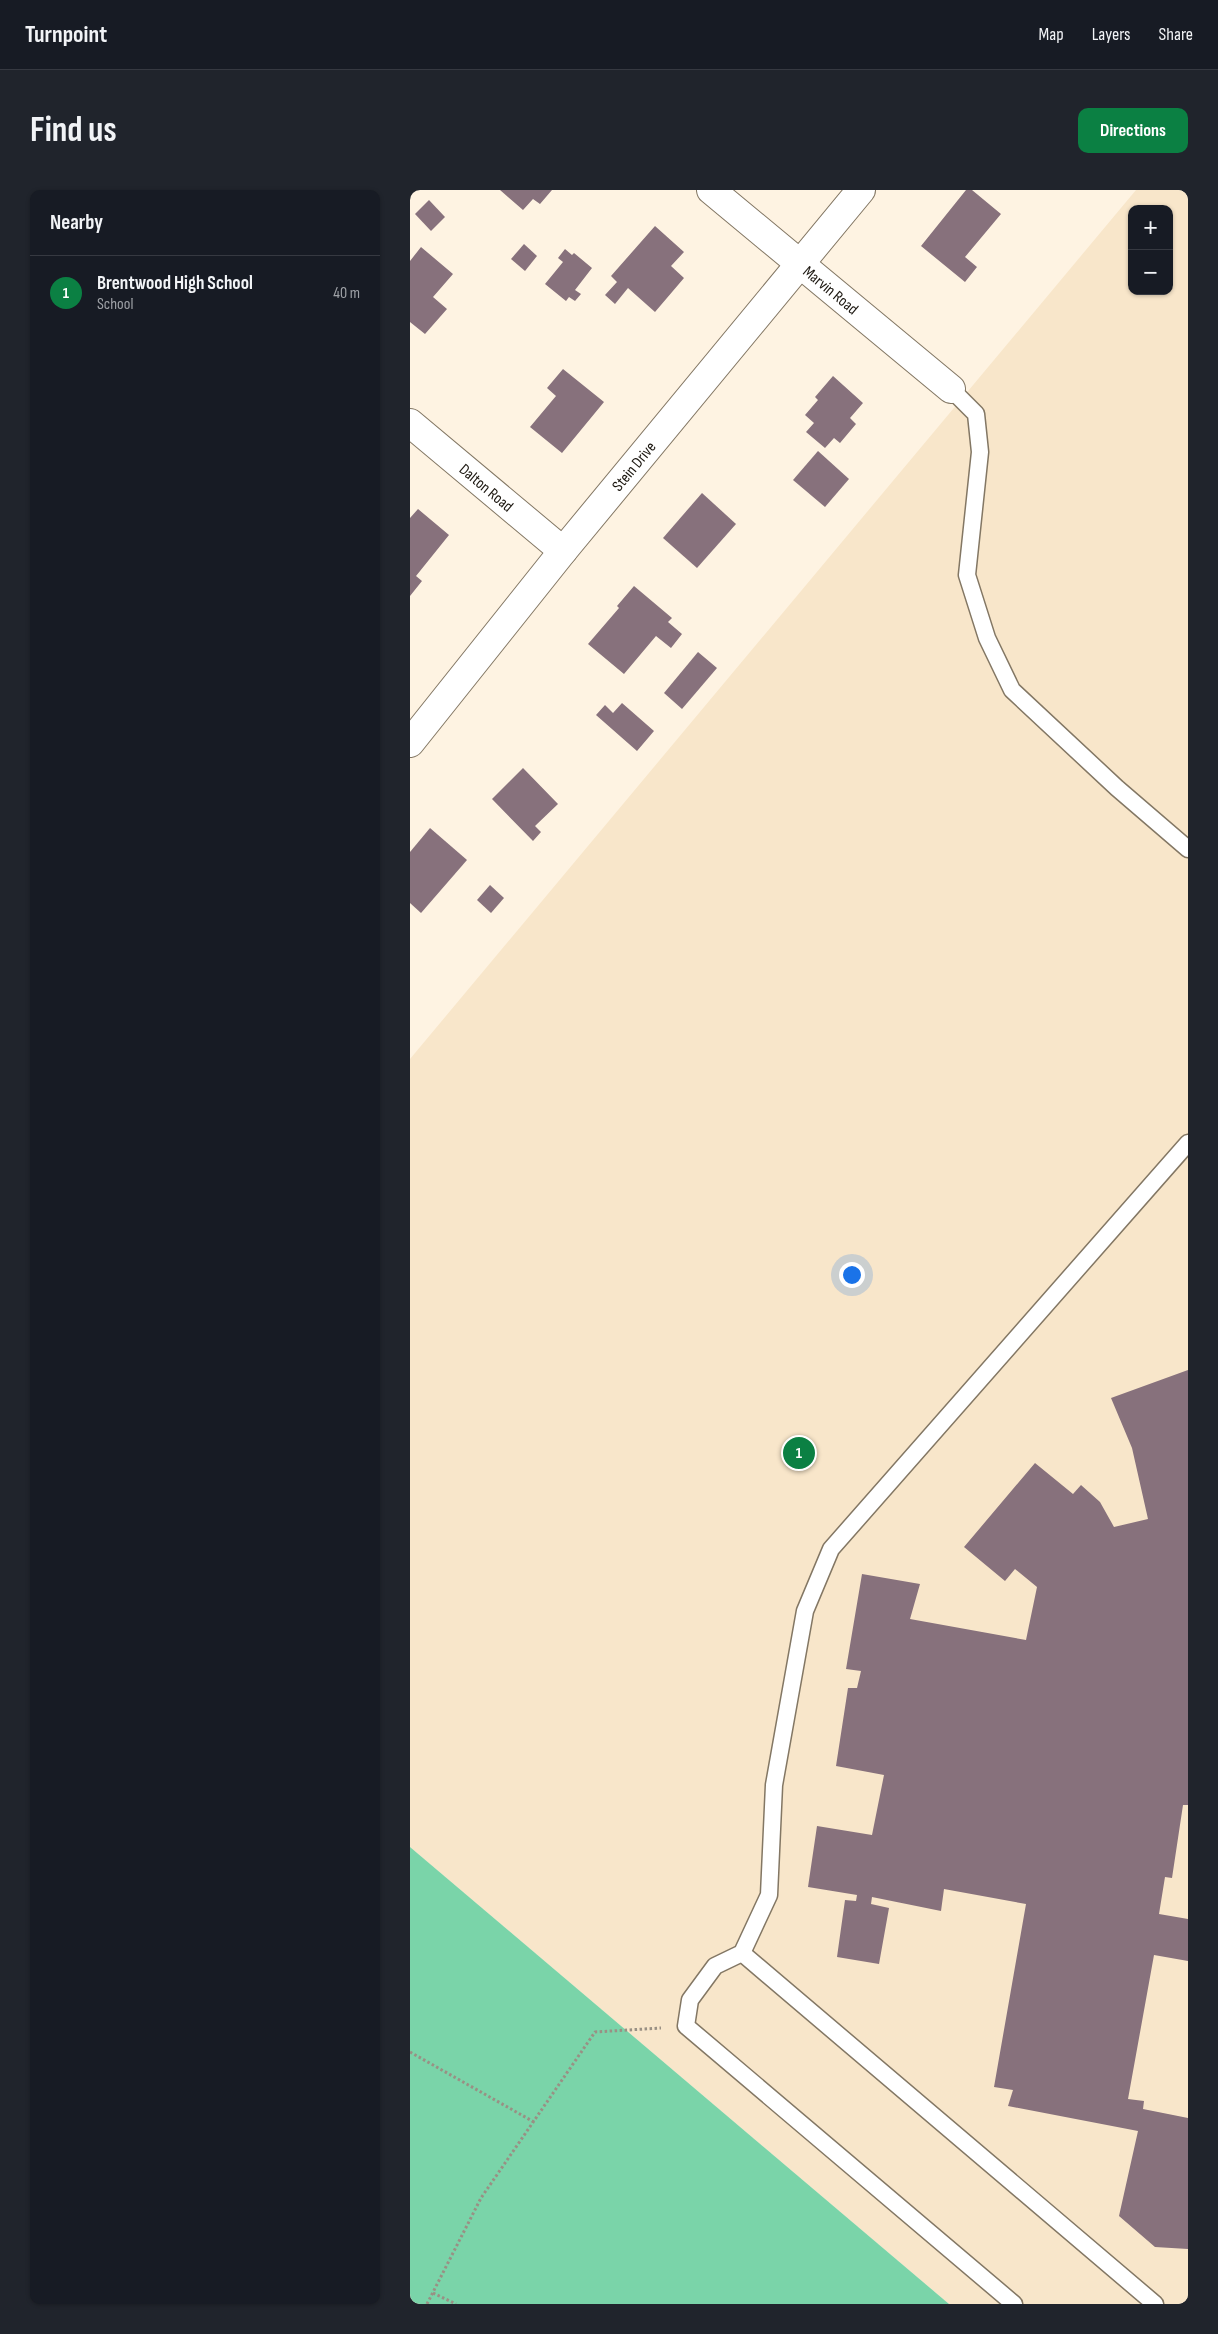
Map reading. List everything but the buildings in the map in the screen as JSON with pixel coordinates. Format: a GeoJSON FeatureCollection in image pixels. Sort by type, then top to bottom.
{"type":"FeatureCollection","features":[{"type":"Feature","properties":{"kind":"street","name":"Marvin Road"},"geometry":{"type":"LineString","coordinates":[[711,190],[951,389]]}},
{"type":"Feature","properties":{"kind":"street","name":"Stein Drive"},"geometry":{"type":"LineString","coordinates":[[410,743],[563,551],[861,190]]}},
{"type":"Feature","properties":{"kind":"street","name":"Dalton Road"},"geometry":{"type":"LineString","coordinates":[[410,423],[563,551]]}},
{"type":"Feature","properties":{"kind":"lane"},"geometry":{"type":"LineString","coordinates":[[951,389],[976,414],[980,452],[967,575],[987,638],[1012,690],[1117,788],[1188,849]]}},
{"type":"Feature","properties":{"kind":"lane"},"geometry":{"type":"LineString","coordinates":[[1014,2304],[686,2026],[690,2000],[715,1966],[742,1952],[769,1895],[774,1785],[805,1611],[831,1550],[1188,1143]]}},
{"type":"Feature","properties":{"kind":"lane"},"geometry":{"type":"LineString","coordinates":[[742,1952],[1155,2304]]}},
{"type":"Feature","properties":{"kind":"path"},"geometry":{"type":"LineString","coordinates":[[427,2304],[481,2198],[595,2032],[686,2026]]}},
{"type":"Feature","properties":{"kind":"path"},"geometry":{"type":"LineString","coordinates":[[410,2052],[534,2122]]}},
{"type":"Feature","properties":{"kind":"path"},"geometry":{"type":"LineString","coordinates":[[433,2293],[456,2304]]}},
{"type":"Feature","properties":{"kind":"shaded area"},"geometry":{"type":"Polygon","coordinates":[[[1136,190],[1188,190],[1188,2304],[949,2304],[410,1847],[410,1059],[1136,190]]]}},
{"type":"Feature","properties":{"kind":"green space"},"geometry":{"type":"Polygon","coordinates":[[[410,1847],[949,2304],[410,2304],[410,1847]]]}},
{"type":"Feature","properties":{"kind":"place","name":"Brentwood High School"},"geometry":{"type":"Point","coordinates":[799,1453]}}]}
